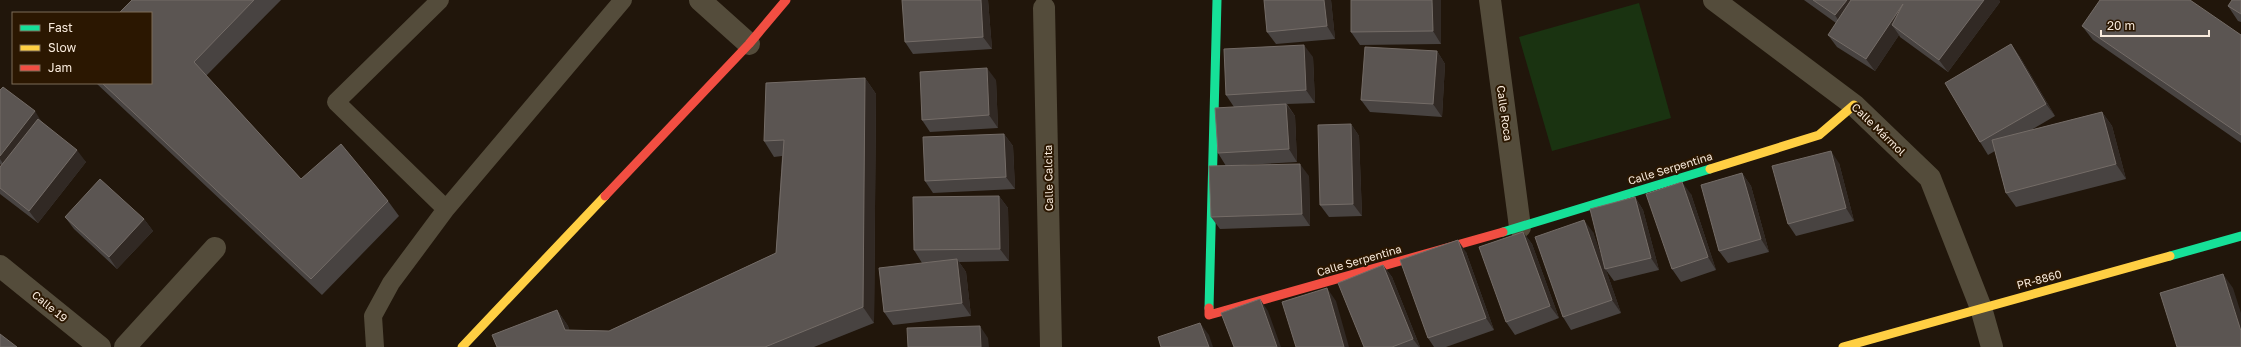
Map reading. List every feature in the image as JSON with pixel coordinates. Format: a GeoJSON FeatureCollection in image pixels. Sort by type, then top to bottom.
{"type":"FeatureCollection","features":[{"type":"Feature","properties":{"kind":"street"},"geometry":{"type":"LineString","coordinates":[[700,0],[749,44]]}},
{"type":"Feature","properties":{"kind":"street"},"geometry":{"type":"LineString","coordinates":[[462,347],[749,44],[786,0]]}},
{"type":"Feature","properties":{"kind":"street","name":"Calle Serpentina"},"geometry":{"type":"LineString","coordinates":[[1217,0],[1209,315],[1520,227],[1819,135],[1854,105]]}},
{"type":"Feature","properties":{"kind":"street","name":"Calle Roca"},"geometry":{"type":"LineString","coordinates":[[1490,0],[1520,227]]}},
{"type":"Feature","properties":{"kind":"street","name":"Calle Mármol"},"geometry":{"type":"LineString","coordinates":[[1714,0],[1854,105],[1930,178],[1981,308],[1992,347]]}},
{"type":"Feature","properties":{"kind":"street","name":"Calle Calcita"},"geometry":{"type":"LineString","coordinates":[[1044,8],[1051,347]]}},
{"type":"Feature","properties":{"kind":"street","name":"PR-8860"},"geometry":{"type":"LineString","coordinates":[[1843,347],[2241,236]]}},
{"type":"Feature","properties":{"kind":"street"},"geometry":{"type":"LineString","coordinates":[[125,347],[215,248]]}},
{"type":"Feature","properties":{"kind":"street","name":"Calle 19"},"geometry":{"type":"LineString","coordinates":[[0,266],[100,347]]}},
{"type":"Feature","properties":{"kind":"lane"},"geometry":{"type":"LineString","coordinates":[[440,0],[336,102],[446,209]]}},
{"type":"Feature","properties":{"kind":"lane"},"geometry":{"type":"LineString","coordinates":[[375,347],[373,316],[391,283],[446,209],[623,0]]}},
{"type":"Feature","properties":{"kind":"green space"},"geometry":{"type":"Polygon","coordinates":[[[1639,3],[1671,118],[1552,151],[1519,37],[1639,3]]]}},
{"type":"Feature","properties":{"kind":"building"},"geometry":{"type":"Polygon","coordinates":[[[132,0],[254,0],[194,62],[301,179],[341,144],[388,201],[311,279],[103,84],[152,84],[152,12],[120,12],[132,0]]]}},
{"type":"Feature","properties":{"kind":"building"},"geometry":{"type":"Polygon","coordinates":[[[902,0],[981,0],[983,37],[905,42],[902,0]]]}},
{"type":"Feature","properties":{"kind":"building"},"geometry":{"type":"Polygon","coordinates":[[[1264,0],[1324,0],[1327,26],[1267,32],[1264,0]]]}},
{"type":"Feature","properties":{"kind":"building"},"geometry":{"type":"Polygon","coordinates":[[[1351,0],[1432,0],[1433,31],[1351,32],[1351,0]]]}},
{"type":"Feature","properties":{"kind":"building"},"geometry":{"type":"Polygon","coordinates":[[[1813,0],[1847,0],[1835,15],[1813,0]]]}},
{"type":"Feature","properties":{"kind":"building"},"geometry":{"type":"Polygon","coordinates":[[[1851,0],[1984,0],[1939,60],[1892,25],[1903,4],[1866,59],[1828,35],[1851,0]]]}},
{"type":"Feature","properties":{"kind":"building"},"geometry":{"type":"Polygon","coordinates":[[[2100,0],[2190,0],[2241,35],[2241,135],[2082,26],[2100,0]]]}},
{"type":"Feature","properties":{"kind":"building"},"geometry":{"type":"Polygon","coordinates":[[[2232,0],[2241,0],[2241,14],[2228,6],[2232,0]]]}},
{"type":"Feature","properties":{"kind":"building"},"geometry":{"type":"Polygon","coordinates":[[[2011,44],[2046,104],[1980,142],[1945,83],[2011,44]]]}},
{"type":"Feature","properties":{"kind":"building"},"geometry":{"type":"Polygon","coordinates":[[[1304,45],[1306,90],[1226,95],[1224,49],[1304,45]]]}},
{"type":"Feature","properties":{"kind":"building"},"geometry":{"type":"Polygon","coordinates":[[[1365,47],[1437,51],[1433,104],[1361,100],[1365,47]]]}},
{"type":"Feature","properties":{"kind":"building"},"geometry":{"type":"Polygon","coordinates":[[[987,68],[989,115],[922,120],[920,72],[987,68]]]}},
{"type":"Feature","properties":{"kind":"building"},"geometry":{"type":"Polygon","coordinates":[[[865,78],[863,307],[765,347],[497,347],[492,335],[557,310],[565,330],[609,331],[776,253],[784,140],[764,141],[766,83],[865,78]]]}},
{"type":"Feature","properties":{"kind":"building"},"geometry":{"type":"Polygon","coordinates":[[[3,87],[35,111],[0,156],[0,90],[3,87]]]}},
{"type":"Feature","properties":{"kind":"building"},"geometry":{"type":"Polygon","coordinates":[[[1286,104],[1289,149],[1218,153],[1215,108],[1286,104]]]}},
{"type":"Feature","properties":{"kind":"building"},"geometry":{"type":"Polygon","coordinates":[[[2102,112],[2116,164],[2006,193],[1992,140],[2102,112]]]}},
{"type":"Feature","properties":{"kind":"building"},"geometry":{"type":"Polygon","coordinates":[[[38,119],[77,150],[29,211],[0,188],[0,167],[38,119]]]}},
{"type":"Feature","properties":{"kind":"building"},"geometry":{"type":"Polygon","coordinates":[[[1351,124],[1353,204],[1320,205],[1318,125],[1351,124]]]}},
{"type":"Feature","properties":{"kind":"building"},"geometry":{"type":"Polygon","coordinates":[[[1004,134],[1006,177],[925,181],[923,137],[1004,134]]]}},
{"type":"Feature","properties":{"kind":"building"},"geometry":{"type":"Polygon","coordinates":[[[1831,151],[1846,208],[1788,224],[1772,166],[1831,151]]]}},
{"type":"Feature","properties":{"kind":"building"},"geometry":{"type":"Polygon","coordinates":[[[1300,164],[1302,214],[1211,217],[1209,166],[1300,164]]]}},
{"type":"Feature","properties":{"kind":"building"},"geometry":{"type":"Polygon","coordinates":[[[1742,173],[1761,239],[1719,251],[1701,185],[1742,173]]]}},
{"type":"Feature","properties":{"kind":"building"},"geometry":{"type":"Polygon","coordinates":[[[100,179],[144,219],[109,257],[65,217],[100,179]]]}},
{"type":"Feature","properties":{"kind":"building"},"geometry":{"type":"Polygon","coordinates":[[[1682,182],[1708,257],[1672,269],[1646,194],[1682,182]]]}},
{"type":"Feature","properties":{"kind":"building"},"geometry":{"type":"Polygon","coordinates":[[[999,196],[1000,249],[914,250],[913,197],[999,196]]]}},
{"type":"Feature","properties":{"kind":"building"},"geometry":{"type":"Polygon","coordinates":[[[1635,197],[1651,258],[1605,269],[1590,209],[1635,197]]]}},
{"type":"Feature","properties":{"kind":"building"},"geometry":{"type":"Polygon","coordinates":[[[1584,220],[1612,300],[1563,317],[1535,237],[1584,220]]]}},
{"type":"Feature","properties":{"kind":"building"},"geometry":{"type":"Polygon","coordinates":[[[1523,232],[1550,306],[1506,322],[1479,247],[1523,232]]]}},
{"type":"Feature","properties":{"kind":"building"},"geometry":{"type":"Polygon","coordinates":[[[1458,240],[1486,318],[1428,338],[1400,260],[1458,240]]]}},
{"type":"Feature","properties":{"kind":"building"},"geometry":{"type":"Polygon","coordinates":[[[957,259],[962,303],[884,312],[879,268],[957,259]]]}},
{"type":"Feature","properties":{"kind":"building"},"geometry":{"type":"Polygon","coordinates":[[[1383,265],[1413,339],[1392,347],[1364,347],[1338,283],[1383,265]]]}},
{"type":"Feature","properties":{"kind":"building"},"geometry":{"type":"Polygon","coordinates":[[[2223,274],[2241,331],[2241,347],[2177,347],[2160,293],[2223,274]]]}},
{"type":"Feature","properties":{"kind":"building"},"geometry":{"type":"Polygon","coordinates":[[[1327,288],[1344,347],[1296,347],[1282,302],[1327,288]]]}},
{"type":"Feature","properties":{"kind":"building"},"geometry":{"type":"Polygon","coordinates":[[[1260,299],[1277,347],[1234,347],[1221,313],[1260,299]]]}},
{"type":"Feature","properties":{"kind":"building"},"geometry":{"type":"Polygon","coordinates":[[[1200,323],[1209,347],[1161,347],[1158,337],[1200,323]]]}},
{"type":"Feature","properties":{"kind":"building"},"geometry":{"type":"Polygon","coordinates":[[[980,326],[981,347],[908,347],[907,328],[980,326]]]}},
{"type":"Feature","properties":{"kind":"building"},"geometry":{"type":"Polygon","coordinates":[[[0,334],[17,347],[0,347],[0,334]]]}},
{"type":"Feature","properties":{"kind":"traffic: fast"},"geometry":{"type":"LineString","coordinates":[[1209,308],[1217,0]]}},
{"type":"Feature","properties":{"kind":"traffic: fast"},"geometry":{"type":"LineString","coordinates":[[1503,232],[1710,169]]}},
{"type":"Feature","properties":{"kind":"traffic: fast"},"geometry":{"type":"LineString","coordinates":[[2170,256],[2241,236]]}},
{"type":"Feature","properties":{"kind":"traffic: slow"},"geometry":{"type":"LineString","coordinates":[[1710,169],[1819,135],[1854,105]]}},
{"type":"Feature","properties":{"kind":"traffic: slow"},"geometry":{"type":"LineString","coordinates":[[462,347],[605,196]]}},
{"type":"Feature","properties":{"kind":"traffic: slow"},"geometry":{"type":"LineString","coordinates":[[1843,347],[2170,256]]}},
{"type":"Feature","properties":{"kind":"traffic: jam"},"geometry":{"type":"LineString","coordinates":[[605,196],[749,44],[786,0]]}},
{"type":"Feature","properties":{"kind":"traffic: jam"},"geometry":{"type":"LineString","coordinates":[[1209,308],[1209,315],[1503,232]]}}]}
